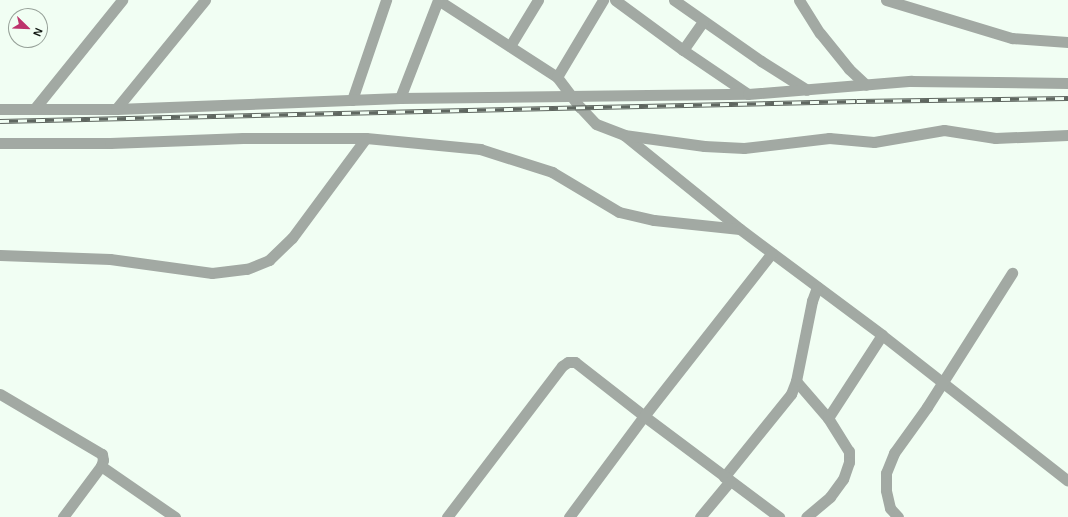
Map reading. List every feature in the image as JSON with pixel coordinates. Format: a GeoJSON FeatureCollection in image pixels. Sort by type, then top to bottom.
{"type":"FeatureCollection","features":[{"type":"Feature","properties":{"kind":"street"},"geometry":{"type":"LineString","coordinates":[[35,108],[122,0]]}},
{"type":"Feature","properties":{"kind":"street"},"geometry":{"type":"LineString","coordinates":[[116,109],[205,0]]}},
{"type":"Feature","properties":{"kind":"street"},"geometry":{"type":"LineString","coordinates":[[352,100],[386,0]]}},
{"type":"Feature","properties":{"kind":"street"},"geometry":{"type":"LineString","coordinates":[[400,98],[438,0],[557,77],[596,124],[624,135],[704,146],[744,148],[829,138],[874,142],[944,130],[995,138],[1068,135]]}},
{"type":"Feature","properties":{"kind":"street"},"geometry":{"type":"LineString","coordinates":[[510,46],[538,0]]}},
{"type":"Feature","properties":{"kind":"street"},"geometry":{"type":"LineString","coordinates":[[557,77],[603,0]]}},
{"type":"Feature","properties":{"kind":"street"},"geometry":{"type":"LineString","coordinates":[[615,0],[683,50],[748,94]]}},
{"type":"Feature","properties":{"kind":"street"},"geometry":{"type":"LineString","coordinates":[[674,0],[761,61],[807,90]]}},
{"type":"Feature","properties":{"kind":"street"},"geometry":{"type":"LineString","coordinates":[[799,0],[820,33],[849,69],[866,84]]}},
{"type":"Feature","properties":{"kind":"street"},"geometry":{"type":"LineString","coordinates":[[886,0],[1012,38],[1068,42]]}},
{"type":"Feature","properties":{"kind":"street"},"geometry":{"type":"LineString","coordinates":[[683,50],[703,21]]}},
{"type":"Feature","properties":{"kind":"street"},"geometry":{"type":"LineString","coordinates":[[1,108],[116,109],[400,98],[748,94],[911,81],[1068,83]]}},
{"type":"Feature","properties":{"kind":"street"},"geometry":{"type":"LineString","coordinates":[[624,135],[740,229],[882,335],[1068,481]]}},
{"type":"Feature","properties":{"kind":"street"},"geometry":{"type":"LineString","coordinates":[[0,143],[110,143],[243,138],[366,138],[480,149],[552,172],[619,212],[654,220],[740,229]]}},
{"type":"Feature","properties":{"kind":"street"},"geometry":{"type":"LineString","coordinates":[[0,255],[110,259],[212,273],[247,268],[269,260],[292,238],[366,138]]}},
{"type":"Feature","properties":{"kind":"street"},"geometry":{"type":"LineString","coordinates":[[569,517],[644,416],[772,253]]}},
{"type":"Feature","properties":{"kind":"street"},"geometry":{"type":"LineString","coordinates":[[898,517],[890,508],[886,490],[886,473],[894,453],[927,407],[1012,273]]}},
{"type":"Feature","properties":{"kind":"street"},"geometry":{"type":"LineString","coordinates":[[700,517],[790,394],[796,381],[812,301],[817,287]]}},
{"type":"Feature","properties":{"kind":"street"},"geometry":{"type":"LineString","coordinates":[[828,418],[882,335]]}},
{"type":"Feature","properties":{"kind":"street"},"geometry":{"type":"LineString","coordinates":[[447,517],[562,366],[568,362],[575,362],[644,416],[779,517]]}},
{"type":"Feature","properties":{"kind":"street"},"geometry":{"type":"LineString","coordinates":[[796,381],[828,418],[849,451],[849,462],[843,480],[830,497],[806,517]]}},
{"type":"Feature","properties":{"kind":"street"},"geometry":{"type":"LineString","coordinates":[[0,394],[102,454],[103,460],[101,466],[64,517]]}},
{"type":"Feature","properties":{"kind":"street"},"geometry":{"type":"LineString","coordinates":[[101,466],[175,517]]}},
{"type":"Feature","properties":{"kind":"railway"},"geometry":{"type":"LineString","coordinates":[[0,121],[857,101],[1068,98]]}}]}
